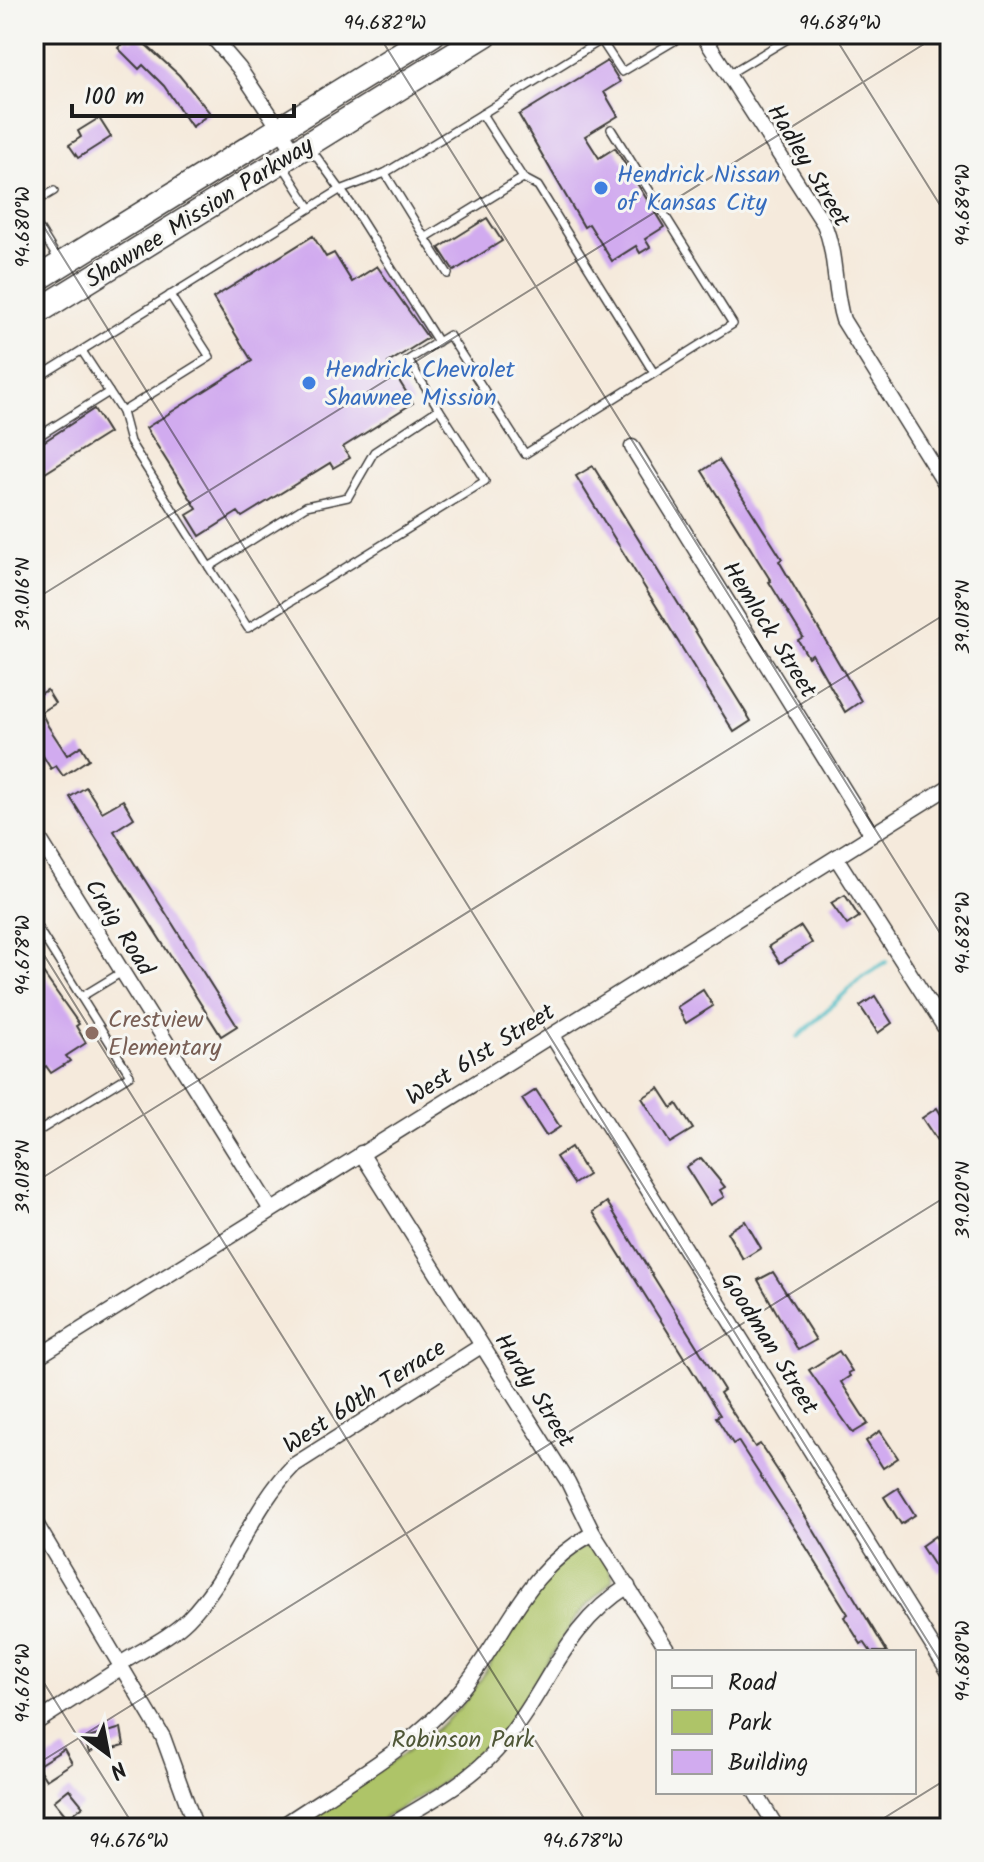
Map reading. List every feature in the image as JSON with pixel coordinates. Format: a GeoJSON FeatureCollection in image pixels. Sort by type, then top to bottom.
{"type":"FeatureCollection","features":[{"type":"Feature","properties":{"kind":"highway","name":"Shawnee Mission Parkway"},"geometry":{"type":"LineString","coordinates":[[34,281],[433,34]]}},
{"type":"Feature","properties":{"kind":"highway","name":"Shawnee Mission Parkway"},"geometry":{"type":"LineString","coordinates":[[34,314],[486,34]]}},
{"type":"Feature","properties":{"kind":"street"},"geometry":{"type":"LineString","coordinates":[[210,34],[239,68],[282,128],[295,152]]}},
{"type":"Feature","properties":{"kind":"street","name":"Hadley Street"},"geometry":{"type":"LineString","coordinates":[[702,34],[824,224],[834,257],[837,300],[843,320],[950,492]]}},
{"type":"Feature","properties":{"kind":"street","name":"Hemlock Street"},"geometry":{"type":"LineString","coordinates":[[632,447],[872,835]]}},
{"type":"Feature","properties":{"kind":"street","name":"West 61st Street"},"geometry":{"type":"LineString","coordinates":[[34,1359],[950,786]]}},
{"type":"Feature","properties":{"kind":"street","name":"Craig Road"},"geometry":{"type":"LineString","coordinates":[[34,830],[271,1210]]}},
{"type":"Feature","properties":{"kind":"street"},"geometry":{"type":"LineString","coordinates":[[837,859],[950,1036]]}},
{"type":"Feature","properties":{"kind":"street","name":"Goodman Street"},"geometry":{"type":"LineString","coordinates":[[552,1036],[950,1674]]}},
{"type":"Feature","properties":{"kind":"street","name":"Hardy Street"},"geometry":{"type":"LineString","coordinates":[[361,1153],[568,1482],[593,1533],[668,1650]]}},
{"type":"Feature","properties":{"kind":"street","name":"West 60th Terrace"},"geometry":{"type":"LineString","coordinates":[[34,1724],[188,1619],[210,1591],[269,1494],[294,1465],[481,1346]]}},
{"type":"Feature","properties":{"kind":"street"},"geometry":{"type":"LineString","coordinates":[[34,1520],[163,1737],[196,1828]]}},
{"type":"Feature","properties":{"kind":"street"},"geometry":{"type":"LineString","coordinates":[[279,1828],[432,1721],[462,1689],[554,1557],[593,1533]]}},
{"type":"Feature","properties":{"kind":"street"},"geometry":{"type":"LineString","coordinates":[[386,1828],[457,1783],[497,1750],[578,1628],[628,1586]]}},
{"type":"Feature","properties":{"kind":"street"},"geometry":{"type":"LineString","coordinates":[[756,1794],[770,1826]]}},
{"type":"Feature","properties":{"kind":"lane"},"geometry":{"type":"LineString","coordinates":[[34,380],[338,191],[385,173],[611,34]]}},
{"type":"Feature","properties":{"kind":"lane"},"geometry":{"type":"LineString","coordinates":[[601,40],[622,72],[686,34]]}},
{"type":"Feature","properties":{"kind":"lane"},"geometry":{"type":"LineString","coordinates":[[728,75],[796,34]]}},
{"type":"Feature","properties":{"kind":"lane"},"geometry":{"type":"LineString","coordinates":[[482,114],[523,178],[538,186],[654,373]]}},
{"type":"Feature","properties":{"kind":"lane"},"geometry":{"type":"LineString","coordinates":[[82,351],[122,412],[130,442],[248,628],[485,481],[408,360],[449,335],[525,454],[733,324],[611,129]]}},
{"type":"Feature","properties":{"kind":"lane"},"geometry":{"type":"LineString","coordinates":[[310,208],[287,172],[295,152],[316,156],[338,191],[351,204],[438,342]]}},
{"type":"Feature","properties":{"kind":"lane"},"geometry":{"type":"LineString","coordinates":[[385,173],[448,274]]}},
{"type":"Feature","properties":{"kind":"lane"},"geometry":{"type":"LineString","coordinates":[[425,238],[523,178]]}},
{"type":"Feature","properties":{"kind":"lane"},"geometry":{"type":"LineString","coordinates":[[34,203],[54,191]]}},
{"type":"Feature","properties":{"kind":"lane"},"geometry":{"type":"LineString","coordinates":[[34,220],[62,264]]}},
{"type":"Feature","properties":{"kind":"lane"},"geometry":{"type":"LineString","coordinates":[[122,412],[210,357],[170,295]]}},
{"type":"Feature","properties":{"kind":"lane"},"geometry":{"type":"LineString","coordinates":[[34,439],[109,392]]}},
{"type":"Feature","properties":{"kind":"lane"},"geometry":{"type":"LineString","coordinates":[[209,567],[306,506],[348,497],[374,452],[439,409]]}},
{"type":"Feature","properties":{"kind":"lane"},"geometry":{"type":"LineString","coordinates":[[34,922],[130,1075],[34,1134]]}},
{"type":"Feature","properties":{"kind":"lane"},"geometry":{"type":"LineString","coordinates":[[81,997],[122,972]]}},
{"type":"Feature","properties":{"kind":"green space","name":"Robinson Park"},"geometry":{"type":"Polygon","coordinates":[[[588,1546],[605,1559],[613,1580],[577,1616],[496,1742],[478,1760],[369,1828],[290,1828],[402,1755],[460,1707],[533,1593],[568,1556],[588,1546]]]}},
{"type":"Feature","properties":{"kind":"building"},"geometry":{"type":"Polygon","coordinates":[[[136,36],[179,75],[210,113],[192,127],[164,86],[143,65],[139,69],[118,48],[128,37],[132,41],[136,36]]]}},
{"type":"Feature","properties":{"kind":"building","name":"Hendrick Nissan of Kansas City"},"geometry":{"type":"Polygon","coordinates":[[[607,61],[620,82],[604,92],[618,116],[585,136],[599,158],[615,148],[664,227],[645,239],[650,247],[640,253],[636,246],[612,261],[589,224],[584,227],[519,115],[607,61]]]}},
{"type":"Feature","properties":{"kind":"building"},"geometry":{"type":"Polygon","coordinates":[[[99,118],[111,137],[78,158],[69,145],[81,137],[78,131],[99,118]]]}},
{"type":"Feature","properties":{"kind":"building"},"geometry":{"type":"Polygon","coordinates":[[[487,218],[502,241],[454,271],[439,248],[487,218]]]}},
{"type":"Feature","properties":{"kind":"building","name":"Hendrick Chevrolet Shawnee Mission"},"geometry":{"type":"Polygon","coordinates":[[[313,236],[326,257],[334,253],[352,282],[377,266],[428,338],[388,363],[413,403],[343,447],[350,458],[333,468],[330,463],[242,517],[238,512],[200,536],[187,515],[197,509],[146,428],[252,361],[213,298],[313,236]]]}},
{"type":"Feature","properties":{"kind":"building"},"geometry":{"type":"Polygon","coordinates":[[[94,409],[109,433],[34,480],[34,448],[94,409]]]}},
{"type":"Feature","properties":{"kind":"building"},"geometry":{"type":"Polygon","coordinates":[[[719,460],[782,559],[779,561],[861,701],[845,712],[812,654],[808,657],[798,640],[803,637],[702,471],[719,460]]]}},
{"type":"Feature","properties":{"kind":"building"},"geometry":{"type":"Polygon","coordinates":[[[593,466],[751,721],[734,732],[576,476],[593,466]]]}},
{"type":"Feature","properties":{"kind":"building"},"geometry":{"type":"Polygon","coordinates":[[[47,690],[55,703],[41,712],[48,726],[67,755],[81,746],[89,759],[63,776],[56,766],[51,769],[34,741],[34,698],[47,690]]]}},
{"type":"Feature","properties":{"kind":"building"},"geometry":{"type":"Polygon","coordinates":[[[86,787],[102,812],[123,800],[134,818],[114,831],[237,1026],[221,1036],[70,797],[86,787]]]}},
{"type":"Feature","properties":{"kind":"building"},"geometry":{"type":"Polygon","coordinates":[[[845,895],[859,917],[847,925],[831,903],[845,895]]]}},
{"type":"Feature","properties":{"kind":"building"},"geometry":{"type":"Polygon","coordinates":[[[801,926],[812,943],[780,963],[769,946],[801,926]]]}},
{"type":"Feature","properties":{"kind":"building","name":"Crestview Elementary"},"geometry":{"type":"Polygon","coordinates":[[[43,973],[79,1024],[76,1026],[86,1043],[66,1056],[70,1061],[51,1073],[46,1066],[34,1074],[34,979],[43,973]]]}},
{"type":"Feature","properties":{"kind":"building"},"geometry":{"type":"Polygon","coordinates":[[[703,990],[713,1006],[686,1023],[677,1007],[703,990]]]}},
{"type":"Feature","properties":{"kind":"building"},"geometry":{"type":"Polygon","coordinates":[[[875,996],[892,1023],[878,1033],[860,1006],[875,996]]]}},
{"type":"Feature","properties":{"kind":"building"},"geometry":{"type":"Polygon","coordinates":[[[659,1088],[672,1108],[677,1104],[693,1129],[670,1143],[642,1098],[659,1088]]]}},
{"type":"Feature","properties":{"kind":"building"},"geometry":{"type":"Polygon","coordinates":[[[536,1090],[560,1127],[546,1136],[522,1099],[536,1090]]]}},
{"type":"Feature","properties":{"kind":"building"},"geometry":{"type":"Polygon","coordinates":[[[937,1108],[950,1129],[950,1138],[940,1145],[922,1118],[937,1108]]]}},
{"type":"Feature","properties":{"kind":"building"},"geometry":{"type":"Polygon","coordinates":[[[571,1147],[588,1175],[574,1184],[556,1157],[571,1147]]]}},
{"type":"Feature","properties":{"kind":"building"},"geometry":{"type":"Polygon","coordinates":[[[701,1158],[725,1187],[720,1190],[724,1197],[710,1205],[686,1167],[701,1158]]]}},
{"type":"Feature","properties":{"kind":"building"},"geometry":{"type":"Polygon","coordinates":[[[607,1202],[724,1390],[720,1393],[755,1447],[760,1444],[778,1471],[886,1650],[870,1650],[864,1642],[861,1644],[844,1617],[848,1614],[738,1441],[733,1444],[716,1417],[720,1415],[593,1212],[607,1202]]]}},
{"type":"Feature","properties":{"kind":"building"},"geometry":{"type":"Polygon","coordinates":[[[745,1221],[761,1248],[743,1259],[727,1232],[745,1221]]]}},
{"type":"Feature","properties":{"kind":"building"},"geometry":{"type":"Polygon","coordinates":[[[773,1272],[816,1340],[798,1350],[758,1280],[773,1272]]]}},
{"type":"Feature","properties":{"kind":"building"},"geometry":{"type":"Polygon","coordinates":[[[839,1351],[852,1371],[841,1382],[868,1424],[853,1433],[809,1370],[839,1351]]]}},
{"type":"Feature","properties":{"kind":"building"},"geometry":{"type":"Polygon","coordinates":[[[880,1431],[898,1458],[883,1468],[866,1441],[880,1431]]]}},
{"type":"Feature","properties":{"kind":"building"},"geometry":{"type":"Polygon","coordinates":[[[898,1488],[915,1515],[901,1524],[884,1497],[898,1488]]]}},
{"type":"Feature","properties":{"kind":"building"},"geometry":{"type":"Polygon","coordinates":[[[935,1536],[950,1558],[950,1565],[938,1572],[921,1546],[935,1536]]]}},
{"type":"Feature","properties":{"kind":"building"},"geometry":{"type":"Polygon","coordinates":[[[121,1728],[124,1745],[107,1750],[103,1744],[89,1753],[85,1739],[121,1728]]]}},
{"type":"Feature","properties":{"kind":"building"},"geometry":{"type":"Polygon","coordinates":[[[64,1749],[72,1763],[46,1780],[37,1766],[64,1749]]]}},
{"type":"Feature","properties":{"kind":"building"},"geometry":{"type":"Polygon","coordinates":[[[69,1789],[83,1806],[68,1818],[54,1801],[69,1789]]]}},
{"type":"Feature","properties":{"kind":"waterway"},"geometry":{"type":"LineString","coordinates":[[944,317],[950,319]]}},
{"type":"Feature","properties":{"kind":"waterway"},"geometry":{"type":"LineString","coordinates":[[798,1037],[862,977],[886,962]]}},
{"type":"Feature","properties":{"kind":"place","name":"Hendrick Nissan of Kansas City"},"geometry":{"type":"Point","coordinates":[601,188]}},
{"type":"Feature","properties":{"kind":"place","name":"Hendrick Chevrolet Shawnee Mission"},"geometry":{"type":"Point","coordinates":[309,383]}},
{"type":"Feature","properties":{"kind":"place","name":"Crestview Elementary"},"geometry":{"type":"Point","coordinates":[92,1033]}}]}
